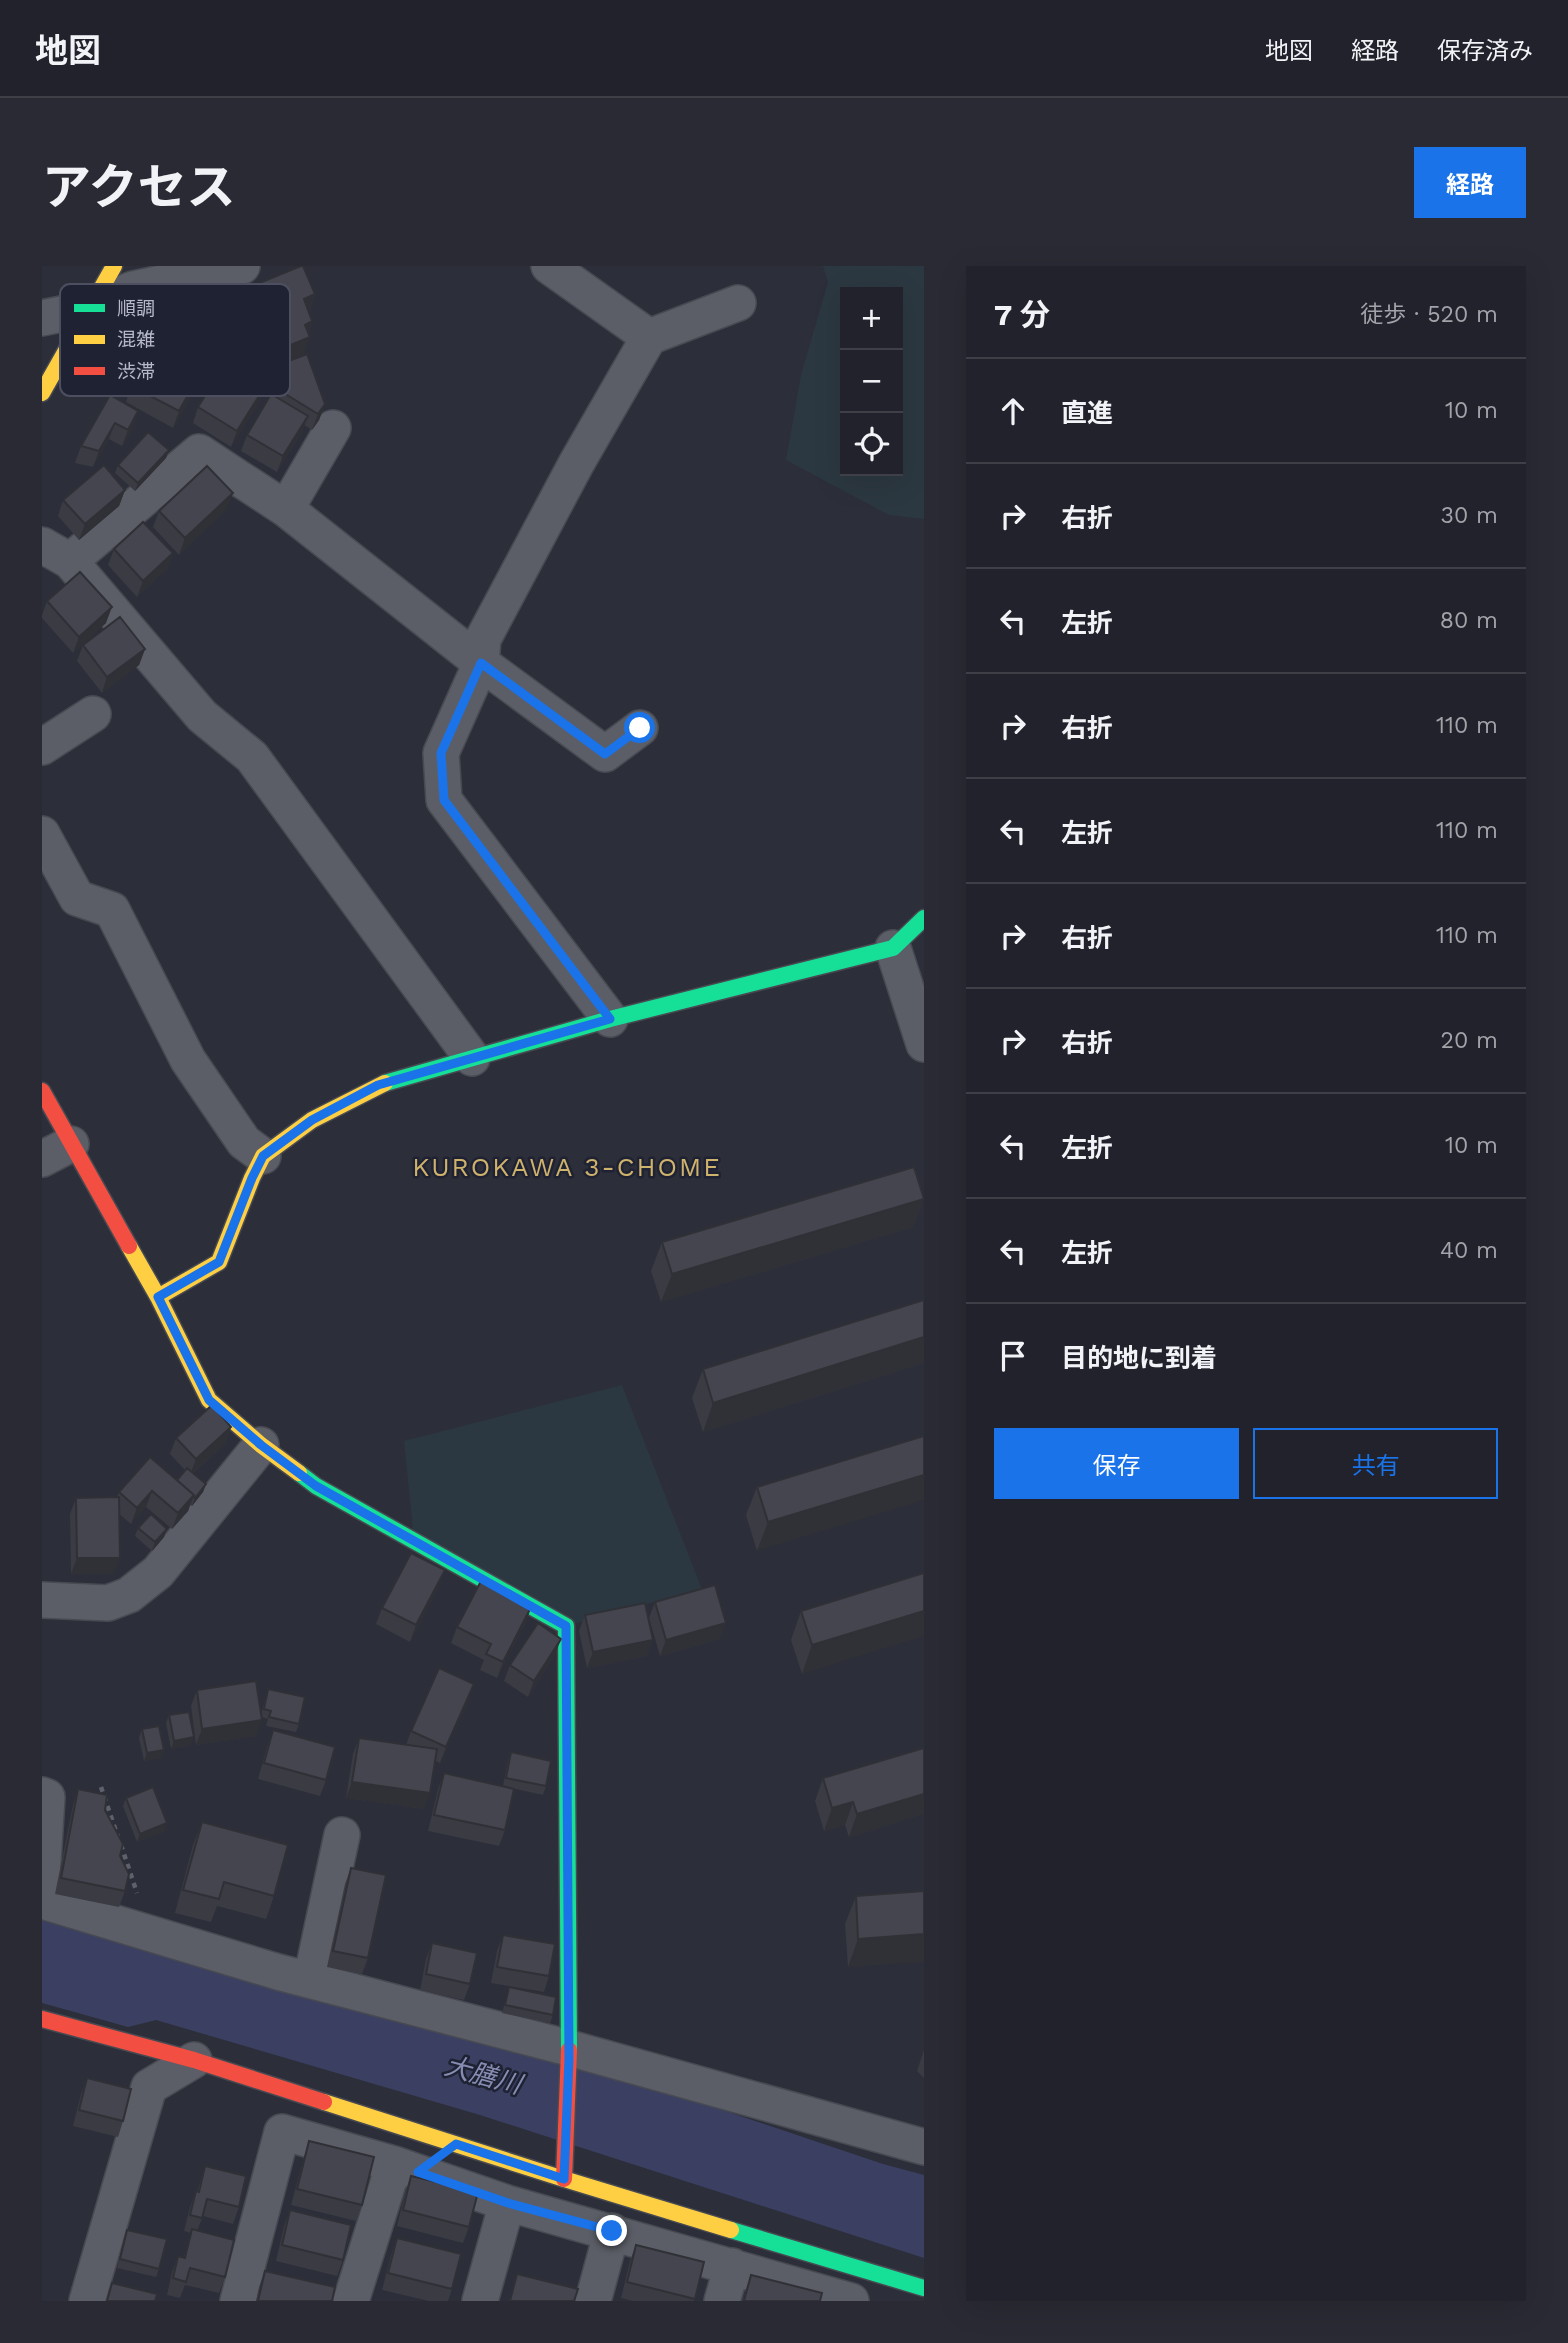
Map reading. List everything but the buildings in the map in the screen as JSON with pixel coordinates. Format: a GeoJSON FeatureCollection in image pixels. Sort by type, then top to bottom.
{"type":"FeatureCollection","features":[{"type":"Feature","properties":{"kind":"street"},"geometry":{"type":"LineString","coordinates":[[104,284],[114,266]]}},
{"type":"Feature","properties":{"kind":"street"},"geometry":{"type":"LineString","coordinates":[[156,284],[242,266]]}},
{"type":"Feature","properties":{"kind":"street"},"geometry":{"type":"LineString","coordinates":[[549,266],[649,337]]}},
{"type":"Feature","properties":{"kind":"street"},"geometry":{"type":"LineString","coordinates":[[610,1019],[444,800],[441,753],[481,663],[483,639],[576,464],[649,337],[738,303]]}},
{"type":"Feature","properties":{"kind":"street"},"geometry":{"type":"LineString","coordinates":[[42,318],[60,314]]}},
{"type":"Feature","properties":{"kind":"street"},"geometry":{"type":"LineString","coordinates":[[42,393],[60,361]]}},
{"type":"Feature","properties":{"kind":"street"},"geometry":{"type":"LineString","coordinates":[[286,509],[333,428]]}},
{"type":"Feature","properties":{"kind":"street"},"geometry":{"type":"LineString","coordinates":[[472,1058],[252,757],[202,716],[56,553],[199,453],[286,509],[481,663],[605,754],[640,728]]}},
{"type":"Feature","properties":{"kind":"street"},"geometry":{"type":"LineString","coordinates":[[42,747],[93,714]]}},
{"type":"Feature","properties":{"kind":"street"},"geometry":{"type":"LineString","coordinates":[[42,834],[77,898],[112,910],[188,1060],[244,1142],[263,1156]]}},
{"type":"Feature","properties":{"kind":"street"},"geometry":{"type":"LineString","coordinates":[[158,1297],[219,1262],[263,1156],[312,1120],[378,1085],[610,1019],[893,948],[924,918]]}},
{"type":"Feature","properties":{"kind":"street"},"geometry":{"type":"LineString","coordinates":[[893,948],[924,1044]]}},
{"type":"Feature","properties":{"kind":"street"},"geometry":{"type":"LineString","coordinates":[[42,1091],[57,1152],[158,1297],[209,1400],[261,1445],[316,1486],[566,1626],[569,2054],[564,2179]]}},
{"type":"Feature","properties":{"kind":"street"},"geometry":{"type":"LineString","coordinates":[[42,1600],[108,1603],[129,1595],[158,1572],[261,1445]]}},
{"type":"Feature","properties":{"kind":"street"},"geometry":{"type":"LineString","coordinates":[[42,1795],[47,1797],[42,1878]]}},
{"type":"Feature","properties":{"kind":"street"},"geometry":{"type":"LineString","coordinates":[[311,1980],[342,1835]]}},
{"type":"Feature","properties":{"kind":"street"},"geometry":{"type":"LineString","coordinates":[[42,1900],[569,2054],[924,2147]]}},
{"type":"Feature","properties":{"kind":"street"},"geometry":{"type":"LineString","coordinates":[[42,2019],[194,2060],[564,2179],[924,2288]]}},
{"type":"Feature","properties":{"kind":"street"},"geometry":{"type":"LineString","coordinates":[[87,2301],[149,2088],[194,2060]]}},
{"type":"Feature","properties":{"kind":"street"},"geometry":{"type":"LineString","coordinates":[[238,2301],[282,2132],[406,2168],[508,2203],[732,2266],[840,2300]]}},
{"type":"Feature","properties":{"kind":"street"},"geometry":{"type":"LineString","coordinates":[[351,2301],[406,2168],[456,2144]]}},
{"type":"Feature","properties":{"kind":"street"},"geometry":{"type":"LineString","coordinates":[[480,2301],[508,2203]]}},
{"type":"Feature","properties":{"kind":"street"},"geometry":{"type":"LineString","coordinates":[[593,2301],[612,2231]]}},
{"type":"Feature","properties":{"kind":"street"},"geometry":{"type":"LineString","coordinates":[[722,2301],[732,2266]]}},
{"type":"Feature","properties":{"kind":"path"},"geometry":{"type":"LineString","coordinates":[[101,1787],[151,1933]]}},
{"type":"Feature","properties":{"kind":"shaded area"},"geometry":{"type":"Polygon","coordinates":[[[823,266],[924,266],[924,519],[889,515],[786,460],[801,375],[828,282],[823,266]]]}},
{"type":"Feature","properties":{"kind":"shaded area"},"geometry":{"type":"Polygon","coordinates":[[[622,1385],[702,1589],[566,1626],[414,1541],[404,1441],[622,1385]]]}},
{"type":"Feature","properties":{"kind":"water","name":"大膳川"},"geometry":{"type":"Polygon","coordinates":[[[42,1915],[345,2007],[699,2102],[883,2164],[924,2175],[924,2258],[480,2115],[156,2020],[128,2027],[42,2003],[42,1915]]]}},
{"type":"Feature","properties":{"kind":"traffic: fast"},"geometry":{"type":"LineString","coordinates":[[385,1083],[610,1019],[893,948],[924,918]]}},
{"type":"Feature","properties":{"kind":"traffic: fast"},"geometry":{"type":"LineString","coordinates":[[299,1473],[316,1486],[566,1626],[569,2050]]}},
{"type":"Feature","properties":{"kind":"traffic: fast"},"geometry":{"type":"LineString","coordinates":[[731,2230],[924,2288]]}},
{"type":"Feature","properties":{"kind":"traffic: slow"},"geometry":{"type":"LineString","coordinates":[[104,284],[114,266]]}},
{"type":"Feature","properties":{"kind":"traffic: slow"},"geometry":{"type":"LineString","coordinates":[[42,393],[60,361]]}},
{"type":"Feature","properties":{"kind":"traffic: slow"},"geometry":{"type":"LineString","coordinates":[[158,1297],[219,1262],[263,1156],[312,1120],[385,1083]]}},
{"type":"Feature","properties":{"kind":"traffic: slow"},"geometry":{"type":"LineString","coordinates":[[129,1246],[158,1297],[209,1400],[261,1445],[299,1473]]}},
{"type":"Feature","properties":{"kind":"traffic: slow"},"geometry":{"type":"LineString","coordinates":[[324,2102],[731,2230]]}},
{"type":"Feature","properties":{"kind":"traffic: jam"},"geometry":{"type":"LineString","coordinates":[[42,1091],[129,1246]]}},
{"type":"Feature","properties":{"kind":"traffic: jam"},"geometry":{"type":"LineString","coordinates":[[42,2019],[194,2060],[324,2102]]}},
{"type":"Feature","properties":{"kind":"traffic: jam"},"geometry":{"type":"LineString","coordinates":[[564,2179],[569,2050]]}},
{"type":"Feature","properties":{"kind":"district","name":"KUROKAWA 3-CHOME"},"geometry":{"type":"Point","coordinates":[567,1167]}},
{"type":"Feature","properties":{"kind":"route"},"geometry":{"type":"LineString","coordinates":[[612,2231],[508,2203],[418,2172],[456,2144],[564,2179],[569,2059],[566,1626],[316,1486],[261,1445],[209,1400],[158,1297],[219,1262],[263,1156],[312,1120],[378,1085],[610,1019],[444,800],[441,753],[481,663],[605,754],[640,728]]}}]}
